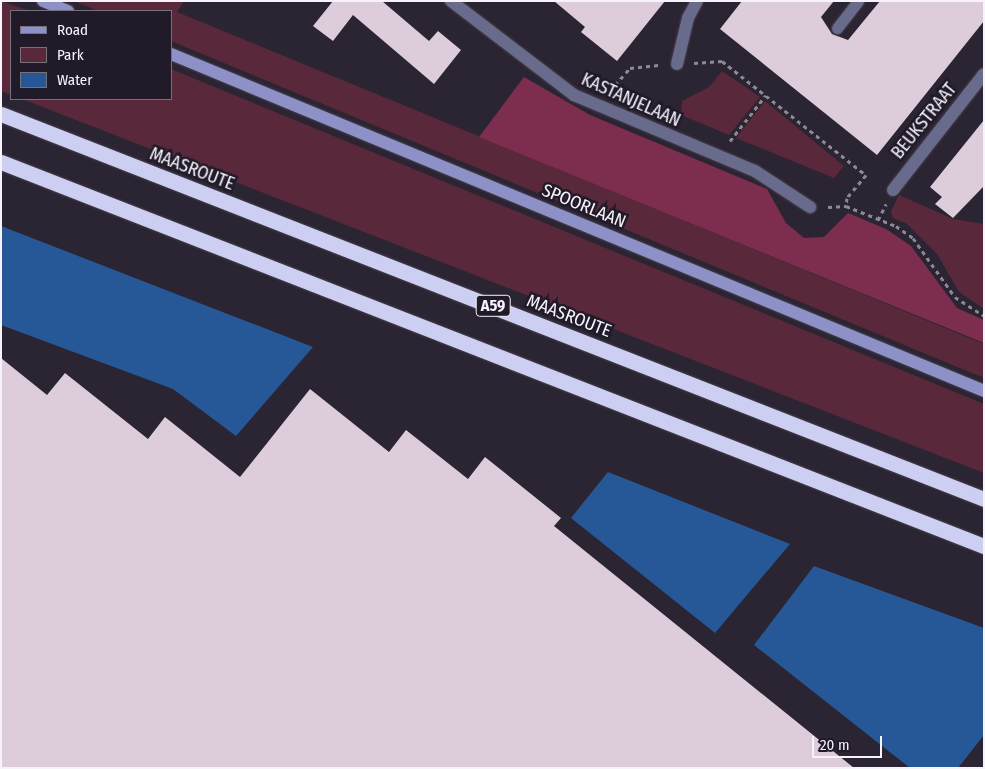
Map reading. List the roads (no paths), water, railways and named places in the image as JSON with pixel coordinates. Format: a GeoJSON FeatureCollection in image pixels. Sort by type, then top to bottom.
{"type":"FeatureCollection","features":[{"type":"Feature","properties":{"kind":"highway","name":"MAASROUTE"},"geometry":{"type":"LineString","coordinates":[[1,114],[984,499]]}},
{"type":"Feature","properties":{"kind":"highway","name":"A59"},"geometry":{"type":"LineString","coordinates":[[1,162],[984,546]]}},
{"type":"Feature","properties":{"kind":"main road"},"geometry":{"type":"LineString","coordinates":[[43,1],[66,10]]}},
{"type":"Feature","properties":{"kind":"main road","name":"SPOORLAAN"},"geometry":{"type":"LineString","coordinates":[[172,54],[984,391]]}},
{"type":"Feature","properties":{"kind":"street"},"geometry":{"type":"LineString","coordinates":[[677,64],[688,18],[697,1]]}},
{"type":"Feature","properties":{"kind":"street","name":"KASTANJELAAN"},"geometry":{"type":"LineString","coordinates":[[458,4],[549,80],[597,106],[755,171],[810,207]]}},
{"type":"Feature","properties":{"kind":"street","name":"BEUKSTRAAT"},"geometry":{"type":"LineString","coordinates":[[893,190],[984,74]]}},
{"type":"Feature","properties":{"kind":"lane"},"geometry":{"type":"LineString","coordinates":[[837,28],[858,1]]}},
{"type":"Feature","properties":{"kind":"water"},"geometry":{"type":"Polygon","coordinates":[[[1,226],[313,347],[236,436],[173,389],[1,325],[1,226]]]}},
{"type":"Feature","properties":{"kind":"water"},"geometry":{"type":"Polygon","coordinates":[[[608,472],[790,544],[715,633],[571,518],[608,472]]]}},
{"type":"Feature","properties":{"kind":"water"},"geometry":{"type":"Polygon","coordinates":[[[814,566],[984,628],[984,735],[958,768],[910,768],[754,645],[814,566]]]}}]}
